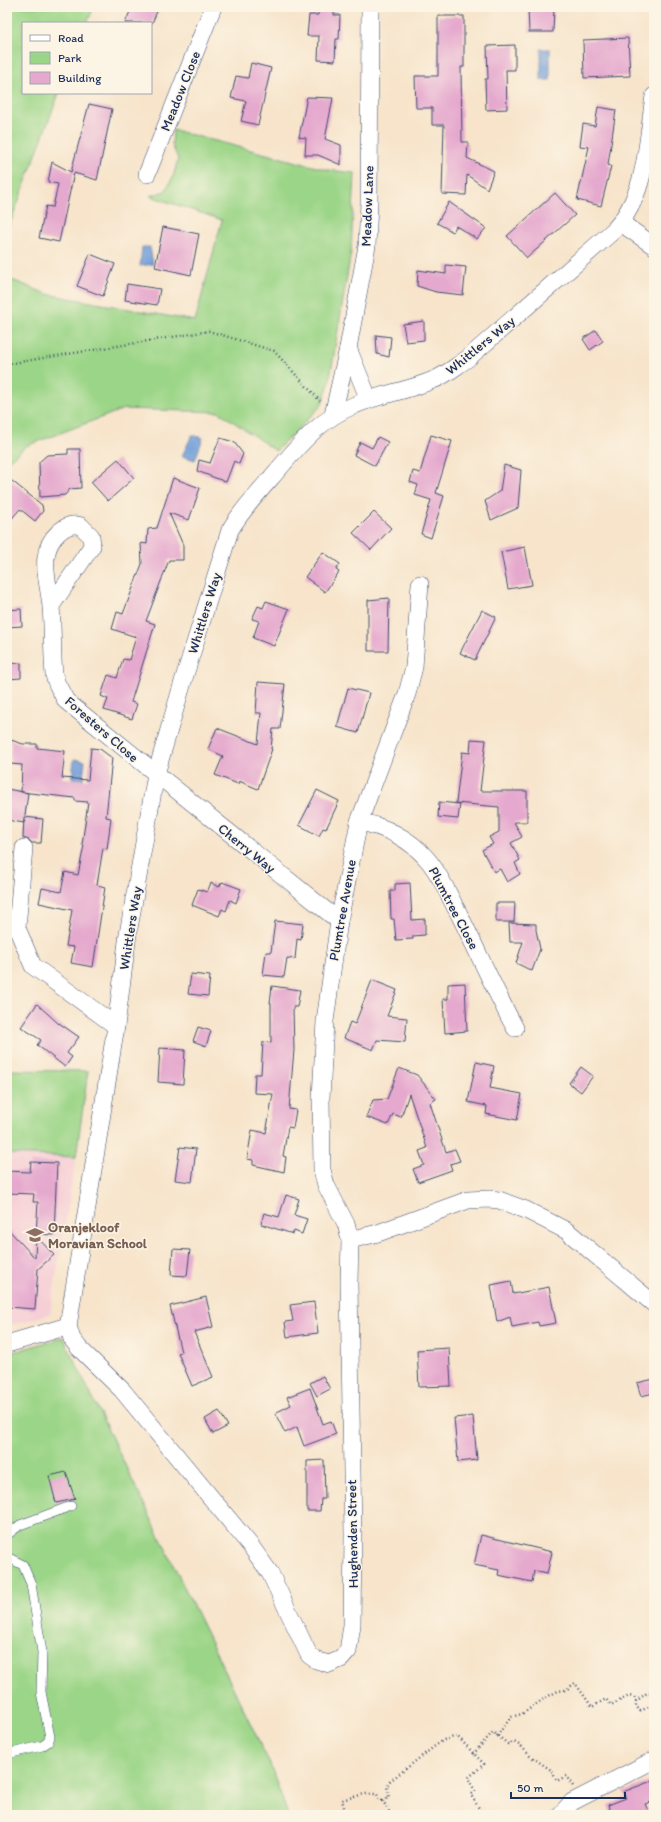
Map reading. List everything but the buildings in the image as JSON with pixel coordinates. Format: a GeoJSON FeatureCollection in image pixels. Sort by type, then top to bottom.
{"type":"FeatureCollection","features":[{"type":"Feature","properties":{"kind":"street","name":"Meadow Close"},"geometry":{"type":"LineString","coordinates":[[147,174],[214,7]]}},
{"type":"Feature","properties":{"kind":"street","name":"Meadow Lane"},"geometry":{"type":"LineString","coordinates":[[333,415],[348,348],[367,246],[369,203],[370,7]]}},
{"type":"Feature","properties":{"kind":"street","name":"Whittlers Way"},"geometry":{"type":"LineString","coordinates":[[68,1326],[116,1026],[128,934],[156,774],[230,530],[243,510],[312,430],[333,415],[369,400],[435,380],[467,359],[621,223],[631,209],[640,180],[654,96]]}},
{"type":"Feature","properties":{"kind":"street"},"geometry":{"type":"LineString","coordinates":[[621,223],[654,246]]}},
{"type":"Feature","properties":{"kind":"street"},"geometry":{"type":"LineString","coordinates":[[348,348],[369,400]]}},
{"type":"Feature","properties":{"kind":"street","name":"Plumtree Avenue"},"geometry":{"type":"LineString","coordinates":[[350,1240],[346,1224],[326,1185],[322,1170],[321,1098],[324,1021],[339,921],[359,822],[411,682],[417,642],[420,584]]}},
{"type":"Feature","properties":{"kind":"street","name":"Foresters Close"},"geometry":{"type":"LineString","coordinates":[[51,606],[54,675],[62,694],[71,706],[156,774]]}},
{"type":"Feature","properties":{"kind":"street","name":"Cherry Way"},"geometry":{"type":"LineString","coordinates":[[156,774],[339,921]]}},
{"type":"Feature","properties":{"kind":"street","name":"Plumtree Close"},"geometry":{"type":"LineString","coordinates":[[359,822],[380,826],[394,833],[427,858],[453,902],[501,1002],[516,1028]]}},
{"type":"Feature","properties":{"kind":"street"},"geometry":{"type":"LineString","coordinates":[[24,848],[17,928],[33,966],[116,1026]]}},
{"type":"Feature","properties":{"kind":"street"},"geometry":{"type":"LineString","coordinates":[[350,1240],[378,1233],[468,1200],[499,1200],[526,1210],[567,1231],[654,1304]]}},
{"type":"Feature","properties":{"kind":"street","name":"Hughenden Street"},"geometry":{"type":"LineString","coordinates":[[68,1326],[72,1339],[79,1348],[122,1390],[250,1545],[270,1573],[308,1655],[316,1660],[329,1664],[336,1662],[345,1656],[348,1651],[351,1643],[352,1625],[353,1535],[349,1283],[350,1240]]}},
{"type":"Feature","properties":{"kind":"street"},"geometry":{"type":"LineString","coordinates":[[7,1344],[68,1326]]}},
{"type":"Feature","properties":{"kind":"street"},"geometry":{"type":"LineString","coordinates":[[560,1815],[572,1802],[654,1760]]}},
{"type":"Feature","properties":{"kind":"lane"},"geometry":{"type":"LineString","coordinates":[[7,1535],[20,1525],[71,1506]]}},
{"type":"Feature","properties":{"kind":"lane"},"geometry":{"type":"LineString","coordinates":[[7,1557],[23,1566],[31,1584],[42,1652],[41,1692],[50,1737],[48,1742],[42,1746],[7,1754]]}},
{"type":"Feature","properties":{"kind":"path"},"geometry":{"type":"LineString","coordinates":[[7,364],[209,331],[274,351],[333,415]]}},
{"type":"Feature","properties":{"kind":"path"},"geometry":{"type":"LineString","coordinates":[[497,1736],[511,1717],[522,1714],[545,1698],[558,1691],[566,1690],[575,1683],[592,1707],[606,1699],[611,1706],[629,1696],[634,1697],[636,1706],[640,1711],[651,1706],[654,1709]]}},
{"type":"Feature","properties":{"kind":"path"},"geometry":{"type":"LineString","coordinates":[[636,1701],[647,1693],[654,1692]]}},
{"type":"Feature","properties":{"kind":"path"},"geometry":{"type":"LineString","coordinates":[[473,1754],[493,1732],[508,1744],[514,1742],[521,1746],[530,1756],[551,1770],[557,1782],[566,1776],[583,1796]]}},
{"type":"Feature","properties":{"kind":"path"},"geometry":{"type":"LineString","coordinates":[[383,1801],[389,1797],[387,1786],[390,1781],[444,1740],[456,1736],[484,1764],[468,1778],[475,1791],[471,1795],[483,1815]]}},
{"type":"Feature","properties":{"kind":"path"},"geometry":{"type":"LineString","coordinates":[[346,1815],[342,1800],[364,1794],[377,1794],[380,1801],[383,1801],[392,1815]]}},
{"type":"Feature","properties":{"kind":"shaded area","name":"Oranjekloof Moravian School"},"geometry":{"type":"Polygon","coordinates":[[[7,1154],[76,1157],[50,1314],[7,1326],[7,1154]]]}},
{"type":"Feature","properties":{"kind":"green space"},"geometry":{"type":"Polygon","coordinates":[[[7,7],[94,7],[87,22],[22,22],[22,94],[59,94],[7,232],[7,7]]]}},
{"type":"Feature","properties":{"kind":"green space"},"geometry":{"type":"Polygon","coordinates":[[[173,130],[328,170],[355,173],[351,252],[329,384],[321,406],[276,451],[219,412],[124,409],[26,446],[7,462],[7,278],[47,294],[195,321],[222,220],[150,196],[165,191],[173,177],[178,159],[172,145],[173,130]]]}},
{"type":"Feature","properties":{"kind":"green space"},"geometry":{"type":"Polygon","coordinates":[[[7,1070],[88,1071],[76,1157],[7,1154],[7,1070]]]}},
{"type":"Feature","properties":{"kind":"green space"},"geometry":{"type":"Polygon","coordinates":[[[63,1337],[270,1764],[288,1815],[7,1815],[7,1354],[63,1337]]]}},
{"type":"Feature","properties":{"kind":"water"},"geometry":{"type":"Polygon","coordinates":[[[541,49],[550,49],[550,80],[541,80],[541,49]]]}},
{"type":"Feature","properties":{"kind":"water"},"geometry":{"type":"Polygon","coordinates":[[[142,247],[150,247],[153,264],[140,266],[142,247]]]}},
{"type":"Feature","properties":{"kind":"water"},"geometry":{"type":"Polygon","coordinates":[[[192,435],[203,438],[195,460],[182,456],[192,435]]]}},
{"type":"Feature","properties":{"kind":"water"},"geometry":{"type":"Polygon","coordinates":[[[74,759],[85,761],[83,779],[72,778],[74,759]]]}},
{"type":"Feature","properties":{"kind":"place","name":"Oranjekloof Moravian School"},"geometry":{"type":"Point","coordinates":[35,1235]}}]}
